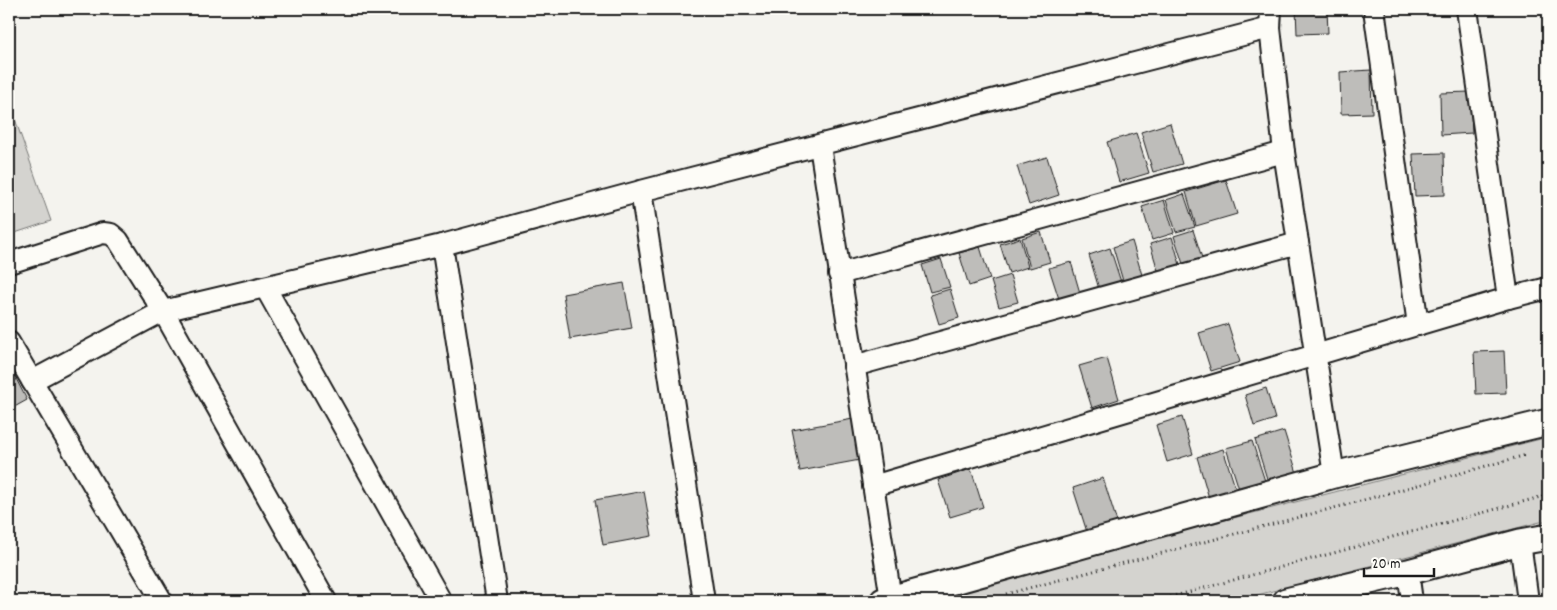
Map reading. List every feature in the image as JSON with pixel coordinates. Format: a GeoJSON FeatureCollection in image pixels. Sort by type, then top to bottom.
{"type":"FeatureCollection","features":[{"type":"Feature","properties":{"kind":"street"},"geometry":{"type":"LineString","coordinates":[[1374,9],[1418,325]]}},
{"type":"Feature","properties":{"kind":"street"},"geometry":{"type":"LineString","coordinates":[[1468,9],[1508,298]]}},
{"type":"Feature","properties":{"kind":"street"},"geometry":{"type":"LineString","coordinates":[[32,381],[163,311],[442,245],[640,191],[820,146],[1270,18],[1284,152],[1334,475]]}},
{"type":"Feature","properties":{"kind":"street"},"geometry":{"type":"LineString","coordinates":[[820,146],[873,486],[887,600],[1334,475],[1548,422]]}},
{"type":"Feature","properties":{"kind":"street"},"geometry":{"type":"LineString","coordinates":[[839,274],[1284,152]]}},
{"type":"Feature","properties":{"kind":"street"},"geometry":{"type":"LineString","coordinates":[[640,191],[704,601]]}},
{"type":"Feature","properties":{"kind":"street"},"geometry":{"type":"LineString","coordinates":[[9,263],[103,233],[111,234],[118,240],[163,311],[326,601]]}},
{"type":"Feature","properties":{"kind":"street"},"geometry":{"type":"LineString","coordinates":[[854,366],[1298,243]]}},
{"type":"Feature","properties":{"kind":"street"},"geometry":{"type":"LineString","coordinates":[[442,245],[497,601]]}},
{"type":"Feature","properties":{"kind":"street"},"geometry":{"type":"LineString","coordinates":[[265,287],[441,601]]}},
{"type":"Feature","properties":{"kind":"street"},"geometry":{"type":"LineString","coordinates":[[873,486],[1508,298],[1548,288]]}},
{"type":"Feature","properties":{"kind":"street"},"geometry":{"type":"LineString","coordinates":[[9,342],[162,601]]}},
{"type":"Feature","properties":{"kind":"street"},"geometry":{"type":"LineString","coordinates":[[1294,600],[1520,542],[1548,537]]}},
{"type":"Feature","properties":{"kind":"street"},"geometry":{"type":"LineString","coordinates":[[1520,542],[1528,601]]}},
{"type":"Feature","properties":{"kind":"street"},"geometry":{"type":"LineString","coordinates":[[1408,572],[1412,601]]}},
{"type":"Feature","properties":{"kind":"path"},"geometry":{"type":"LineString","coordinates":[[997,596],[1353,503],[1529,454]]}},
{"type":"Feature","properties":{"kind":"path"},"geometry":{"type":"LineString","coordinates":[[1156,601],[1548,495]]}},
{"type":"Feature","properties":{"kind":"shaded area"},"geometry":{"type":"Polygon","coordinates":[[[9,102],[51,221],[9,235],[9,102]]]}},
{"type":"Feature","properties":{"kind":"shaded area"},"geometry":{"type":"Polygon","coordinates":[[[1548,437],[1548,520],[1234,601],[911,601],[1548,437]]]}},
{"type":"Feature","properties":{"kind":"building"},"geometry":{"type":"Polygon","coordinates":[[[1296,9],[1327,9],[1328,33],[1297,34],[1296,9]]]}},
{"type":"Feature","properties":{"kind":"building"},"geometry":{"type":"Polygon","coordinates":[[[1371,70],[1372,113],[1341,114],[1340,72],[1371,70]]]}},
{"type":"Feature","properties":{"kind":"building"},"geometry":{"type":"Polygon","coordinates":[[[1470,92],[1472,133],[1441,135],[1440,93],[1470,92]]]}},
{"type":"Feature","properties":{"kind":"building"},"geometry":{"type":"Polygon","coordinates":[[[1170,123],[1182,164],[1153,172],[1141,132],[1170,123]]]}},
{"type":"Feature","properties":{"kind":"building"},"geometry":{"type":"Polygon","coordinates":[[[1136,133],[1149,173],[1119,182],[1107,142],[1136,133]]]}},
{"type":"Feature","properties":{"kind":"building"},"geometry":{"type":"Polygon","coordinates":[[[1444,153],[1445,195],[1415,196],[1413,154],[1444,153]]]}},
{"type":"Feature","properties":{"kind":"building"},"geometry":{"type":"Polygon","coordinates":[[[1047,157],[1059,195],[1029,205],[1017,166],[1047,157]]]}},
{"type":"Feature","properties":{"kind":"building"},"geometry":{"type":"Polygon","coordinates":[[[1226,180],[1237,214],[1196,226],[1186,192],[1226,180]]]}},
{"type":"Feature","properties":{"kind":"building"},"geometry":{"type":"Polygon","coordinates":[[[1184,194],[1195,227],[1176,232],[1166,200],[1184,194]]]}},
{"type":"Feature","properties":{"kind":"building"},"geometry":{"type":"Polygon","coordinates":[[[1164,200],[1174,233],[1152,240],[1142,207],[1164,200]]]}},
{"type":"Feature","properties":{"kind":"building"},"geometry":{"type":"Polygon","coordinates":[[[1193,230],[1203,261],[1184,267],[1174,236],[1193,230]]]}},
{"type":"Feature","properties":{"kind":"building"},"geometry":{"type":"Polygon","coordinates":[[[1041,232],[1050,262],[1030,268],[1022,238],[1041,232]]]}},
{"type":"Feature","properties":{"kind":"building"},"geometry":{"type":"Polygon","coordinates":[[[1172,237],[1181,268],[1159,274],[1150,244],[1172,237]]]}},
{"type":"Feature","properties":{"kind":"building"},"geometry":{"type":"Polygon","coordinates":[[[1020,238],[1028,267],[1009,273],[1000,244],[1020,238]]]}},
{"type":"Feature","properties":{"kind":"building"},"geometry":{"type":"Polygon","coordinates":[[[1132,241],[1142,275],[1123,281],[1113,247],[1132,241]]]}},
{"type":"Feature","properties":{"kind":"building"},"geometry":{"type":"Polygon","coordinates":[[[980,247],[990,279],[969,286],[959,253],[980,247]]]}},
{"type":"Feature","properties":{"kind":"building"},"geometry":{"type":"Polygon","coordinates":[[[1110,248],[1121,282],[1099,289],[1089,255],[1110,248]]]}},
{"type":"Feature","properties":{"kind":"building"},"geometry":{"type":"Polygon","coordinates":[[[941,259],[950,287],[930,292],[922,265],[941,259]]]}},
{"type":"Feature","properties":{"kind":"building"},"geometry":{"type":"Polygon","coordinates":[[[1071,262],[1080,293],[1059,299],[1049,268],[1071,262]]]}},
{"type":"Feature","properties":{"kind":"building"},"geometry":{"type":"Polygon","coordinates":[[[1010,275],[1018,302],[999,307],[991,281],[1010,275]]]}},
{"type":"Feature","properties":{"kind":"building"},"geometry":{"type":"Polygon","coordinates":[[[624,283],[632,328],[570,339],[563,294],[624,283]]]}},
{"type":"Feature","properties":{"kind":"building"},"geometry":{"type":"Polygon","coordinates":[[[950,289],[959,318],[939,324],[930,295],[950,289]]]}},
{"type":"Feature","properties":{"kind":"building"},"geometry":{"type":"Polygon","coordinates":[[[1228,324],[1240,362],[1211,371],[1199,333],[1228,324]]]}},
{"type":"Feature","properties":{"kind":"building"},"geometry":{"type":"Polygon","coordinates":[[[1504,351],[1506,393],[1476,394],[1474,352],[1504,351]]]}},
{"type":"Feature","properties":{"kind":"building"},"geometry":{"type":"Polygon","coordinates":[[[1107,358],[1119,399],[1092,408],[1079,366],[1107,358]]]}},
{"type":"Feature","properties":{"kind":"building"},"geometry":{"type":"Polygon","coordinates":[[[9,365],[27,400],[9,410],[9,365]]]}},
{"type":"Feature","properties":{"kind":"building"},"geometry":{"type":"Polygon","coordinates":[[[1266,388],[1275,419],[1254,426],[1245,395],[1266,388]]]}},
{"type":"Feature","properties":{"kind":"building"},"geometry":{"type":"Polygon","coordinates":[[[1182,417],[1193,454],[1167,462],[1156,425],[1182,417]]]}},
{"type":"Feature","properties":{"kind":"building"},"geometry":{"type":"Polygon","coordinates":[[[853,419],[860,460],[800,471],[792,430],[853,419]]]}},
{"type":"Feature","properties":{"kind":"building"},"geometry":{"type":"Polygon","coordinates":[[[1284,431],[1297,473],[1268,482],[1255,440],[1284,431]]]}},
{"type":"Feature","properties":{"kind":"building"},"geometry":{"type":"Polygon","coordinates":[[[1252,441],[1265,481],[1239,489],[1226,448],[1252,441]]]}},
{"type":"Feature","properties":{"kind":"building"},"geometry":{"type":"Polygon","coordinates":[[[1223,449],[1236,490],[1209,498],[1197,457],[1223,449]]]}},
{"type":"Feature","properties":{"kind":"building"},"geometry":{"type":"Polygon","coordinates":[[[971,469],[983,507],[950,517],[938,480],[971,469]]]}},
{"type":"Feature","properties":{"kind":"building"},"geometry":{"type":"Polygon","coordinates":[[[1103,478],[1117,522],[1087,532],[1073,488],[1103,478]]]}},
{"type":"Feature","properties":{"kind":"building"},"geometry":{"type":"Polygon","coordinates":[[[644,491],[652,536],[603,545],[595,500],[644,491]]]}}]}
